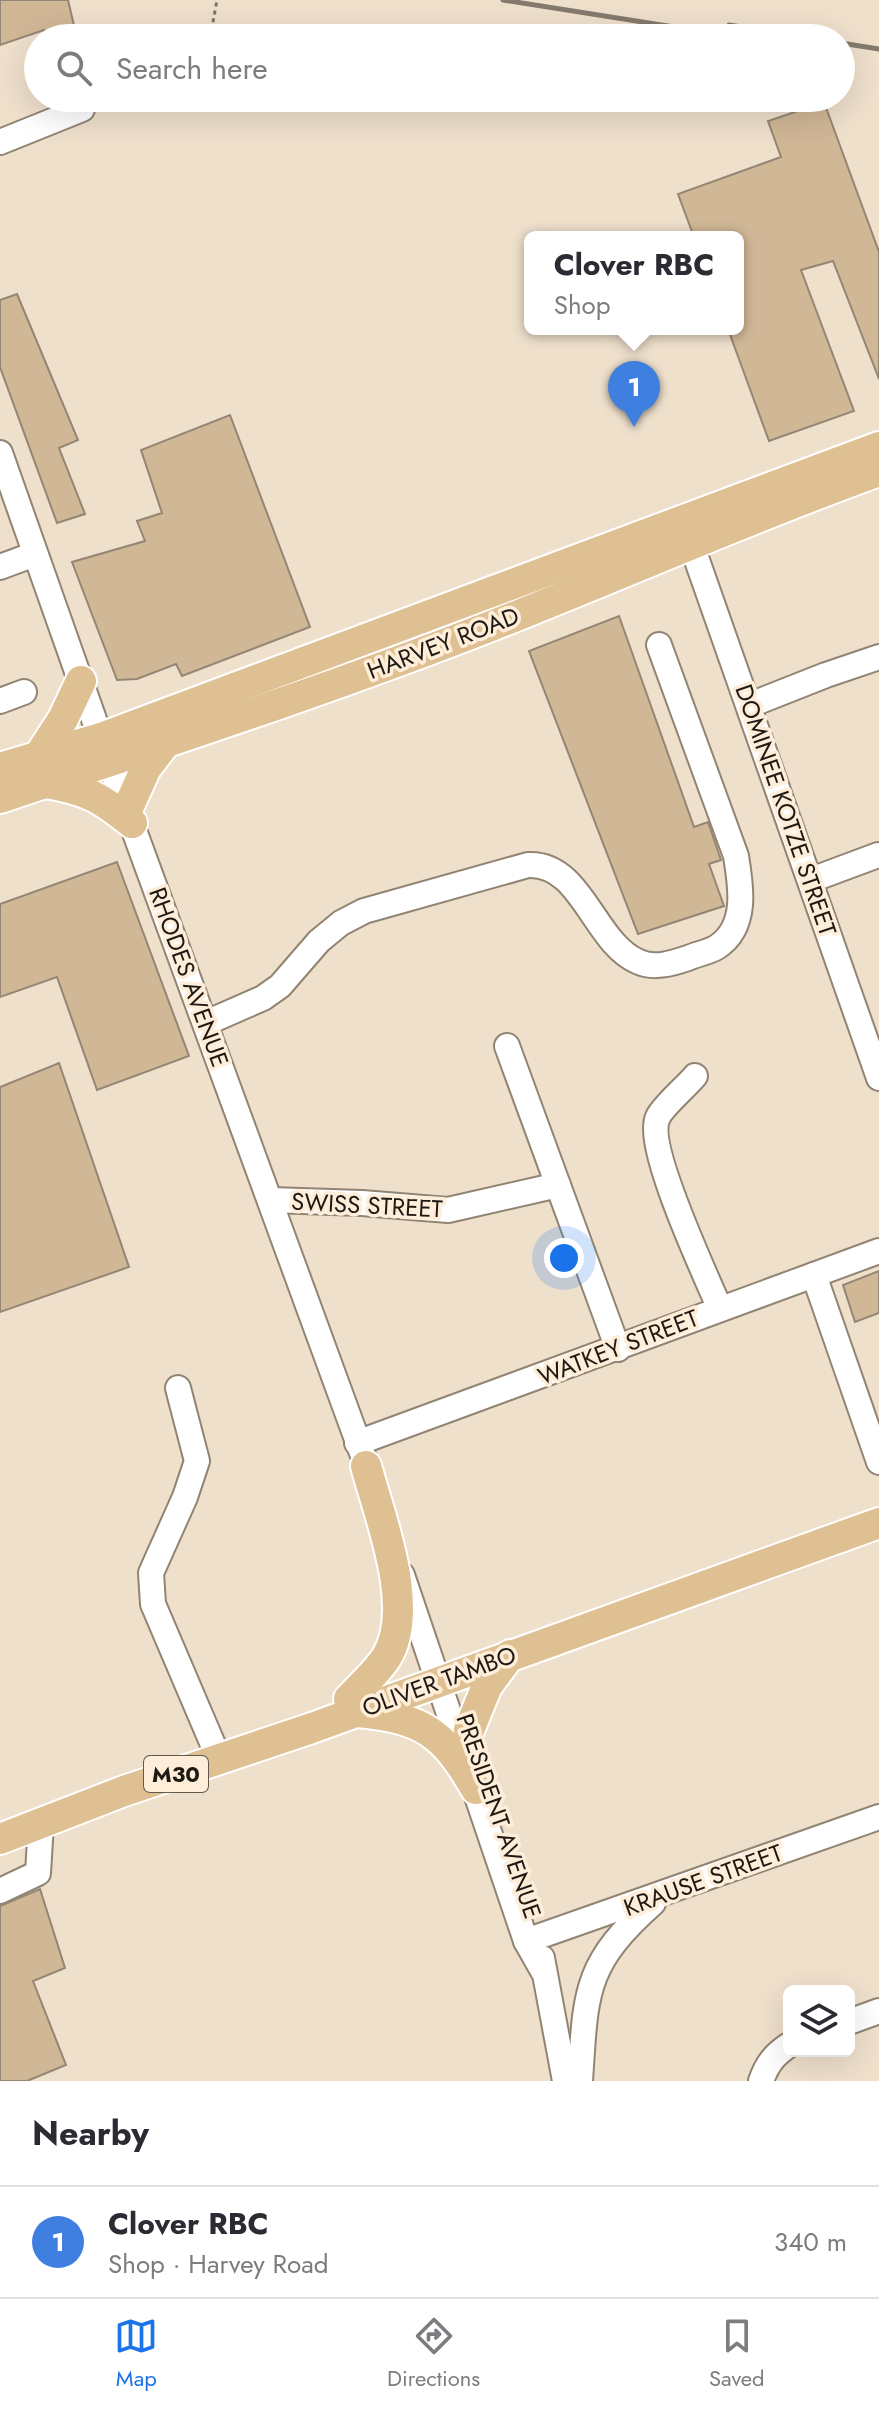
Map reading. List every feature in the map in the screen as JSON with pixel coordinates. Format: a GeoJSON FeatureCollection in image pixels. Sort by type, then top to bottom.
{"type":"FeatureCollection","features":[{"type":"Feature","properties":{"kind":"main road","name":"HARVEY ROAD"},"geometry":{"type":"LineString","coordinates":[[105,750],[166,742],[493,626],[687,532],[879,447]]}},
{"type":"Feature","properties":{"kind":"main road","name":"HARVEY ROAD"},"geometry":{"type":"LineString","coordinates":[[0,798],[43,770],[105,750],[687,532],[879,471]]}},
{"type":"Feature","properties":{"kind":"main road"},"geometry":{"type":"LineString","coordinates":[[81,681],[43,770],[130,817],[146,768],[166,742]]}},
{"type":"Feature","properties":{"kind":"main road","name":"HARVEY ROAD"},"geometry":{"type":"LineString","coordinates":[[0,768],[43,770]]}},
{"type":"Feature","properties":{"kind":"main road"},"geometry":{"type":"LineString","coordinates":[[362,1455],[392,1565],[399,1618],[386,1658],[350,1705],[415,1723],[442,1739],[459,1759],[476,1789]]}},
{"type":"Feature","properties":{"kind":"main road","name":"OLIVER TAMBO"},"geometry":{"type":"LineString","coordinates":[[0,1823],[122,1785],[442,1672],[879,1507]]}},
{"type":"Feature","properties":{"kind":"main road","name":"OLIVER TAMBO"},"geometry":{"type":"LineString","coordinates":[[442,1672],[510,1655],[879,1523]]}},
{"type":"Feature","properties":{"kind":"main road"},"geometry":{"type":"LineString","coordinates":[[469,1730],[487,1686],[510,1655]]}},
{"type":"Feature","properties":{"kind":"main road","name":"OLIVER TAMBO"},"geometry":{"type":"LineString","coordinates":[[0,1839],[214,1747],[350,1705]]}},
{"type":"Feature","properties":{"kind":"street"},"geometry":{"type":"LineString","coordinates":[[0,142],[75,112]]}},
{"type":"Feature","properties":{"kind":"street","name":"RHODES AVENUE"},"geometry":{"type":"LineString","coordinates":[[0,453],[105,750],[380,1501],[383,1521],[442,1672]]}},
{"type":"Feature","properties":{"kind":"street","name":"DOMINEE KOTZE STREET"},"geometry":{"type":"LineString","coordinates":[[687,532],[877,1066]]}},
{"type":"Feature","properties":{"kind":"street"},"geometry":{"type":"LineString","coordinates":[[0,567],[35,554]]}},
{"type":"Feature","properties":{"kind":"street"},"geometry":{"type":"LineString","coordinates":[[206,1023],[263,998],[280,986],[319,941],[341,923],[364,911],[528,865],[544,865],[560,873],[608,935],[639,963],[656,965],[677,962],[716,947],[731,933],[739,914],[741,890],[736,856],[659,645]]}},
{"type":"Feature","properties":{"kind":"street"},"geometry":{"type":"LineString","coordinates":[[750,705],[879,657]]}},
{"type":"Feature","properties":{"kind":"street"},"geometry":{"type":"LineString","coordinates":[[0,701],[24,692]]}},
{"type":"Feature","properties":{"kind":"street"},"geometry":{"type":"LineString","coordinates":[[811,880],[879,851]]}},
{"type":"Feature","properties":{"kind":"street"},"geometry":{"type":"LineString","coordinates":[[507,1046],[618,1349]]}},
{"type":"Feature","properties":{"kind":"street"},"geometry":{"type":"LineString","coordinates":[[695,1076],[657,1117],[656,1138],[662,1166],[720,1309]]}},
{"type":"Feature","properties":{"kind":"street","name":"SWISS STREET"},"geometry":{"type":"LineString","coordinates":[[270,1200],[448,1210],[558,1185]]}},
{"type":"Feature","properties":{"kind":"street","name":"WATKEY STREET"},"geometry":{"type":"LineString","coordinates":[[362,1455],[618,1349],[879,1251]]}},
{"type":"Feature","properties":{"kind":"street"},"geometry":{"type":"LineString","coordinates":[[814,1275],[879,1462]]}},
{"type":"Feature","properties":{"kind":"street"},"geometry":{"type":"LineString","coordinates":[[178,1388],[197,1461],[185,1497],[151,1573],[153,1604],[214,1747]]}},
{"type":"Feature","properties":{"kind":"street","name":"PRESIDENT AVENUE"},"geometry":{"type":"LineString","coordinates":[[442,1672],[469,1730],[534,1939],[555,2018],[565,2081]]}},
{"type":"Feature","properties":{"kind":"street","name":"PRESIDENT AVENUE"},"geometry":{"type":"LineString","coordinates":[[442,1672],[476,1789],[534,1939]]}},
{"type":"Feature","properties":{"kind":"street","name":"KRAUSE STREET"},"geometry":{"type":"LineString","coordinates":[[534,1939],[879,1817]]}},
{"type":"Feature","properties":{"kind":"street"},"geometry":{"type":"LineString","coordinates":[[0,1891],[38,1873],[41,1823]]}},
{"type":"Feature","properties":{"kind":"street"},"geometry":{"type":"LineString","coordinates":[[580,2081],[589,1988],[598,1965],[630,1923],[661,1896]]}},
{"type":"Feature","properties":{"kind":"street"},"geometry":{"type":"LineString","coordinates":[[855,2020],[879,2011]]}},
{"type":"Feature","properties":{"kind":"street"},"geometry":{"type":"LineString","coordinates":[[761,2081],[774,2055],[783,2049]]}},
{"type":"Feature","properties":{"kind":"path"},"geometry":{"type":"LineString","coordinates":[[213,24],[217,0]]}},
{"type":"Feature","properties":{"kind":"building"},"geometry":{"type":"Polygon","coordinates":[[[0,0],[68,0],[74,24],[24,24],[24,37],[0,45],[0,0]]]}},
{"type":"Feature","properties":{"kind":"building"},"geometry":{"type":"Polygon","coordinates":[[[795,112],[828,112],[879,252],[879,379],[833,261],[801,270],[854,411],[769,441],[730,335],[744,335],[744,231],[692,231],[678,194],[781,157],[768,121],[795,112]]]}},
{"type":"Feature","properties":{"kind":"building"},"geometry":{"type":"Polygon","coordinates":[[[17,294],[78,440],[59,448],[85,514],[57,523],[0,367],[0,300],[17,294]]]}},
{"type":"Feature","properties":{"kind":"building"},"geometry":{"type":"Polygon","coordinates":[[[230,415],[310,627],[182,676],[176,664],[137,679],[117,680],[72,562],[145,541],[137,521],[162,513],[141,450],[230,415]]]}},
{"type":"Feature","properties":{"kind":"building"},"geometry":{"type":"Polygon","coordinates":[[[619,616],[694,827],[708,822],[721,860],[709,864],[724,906],[638,934],[529,651],[619,616]]]}},
{"type":"Feature","properties":{"kind":"building"},"geometry":{"type":"Polygon","coordinates":[[[117,862],[189,1056],[97,1090],[57,977],[0,997],[0,904],[117,862]]]}},
{"type":"Feature","properties":{"kind":"building"},"geometry":{"type":"Polygon","coordinates":[[[59,1063],[129,1267],[0,1312],[0,1087],[59,1063]]]}},
{"type":"Feature","properties":{"kind":"building"},"geometry":{"type":"Polygon","coordinates":[[[879,1271],[879,1313],[855,1322],[843,1285],[879,1271]]]}},
{"type":"Feature","properties":{"kind":"building"},"geometry":{"type":"Polygon","coordinates":[[[40,1889],[65,1968],[33,1981],[66,2065],[27,2081],[0,2081],[0,1906],[40,1889]]]}},
{"type":"Feature","properties":{"kind":"railway"},"geometry":{"type":"LineString","coordinates":[[503,0],[655,24]]}},
{"type":"Feature","properties":{"kind":"railway"},"geometry":{"type":"LineString","coordinates":[[855,45],[879,49]]}},
{"type":"Feature","properties":{"kind":"place","name":"Clover RBC"},"geometry":{"type":"Point","coordinates":[634,427]}}]}
